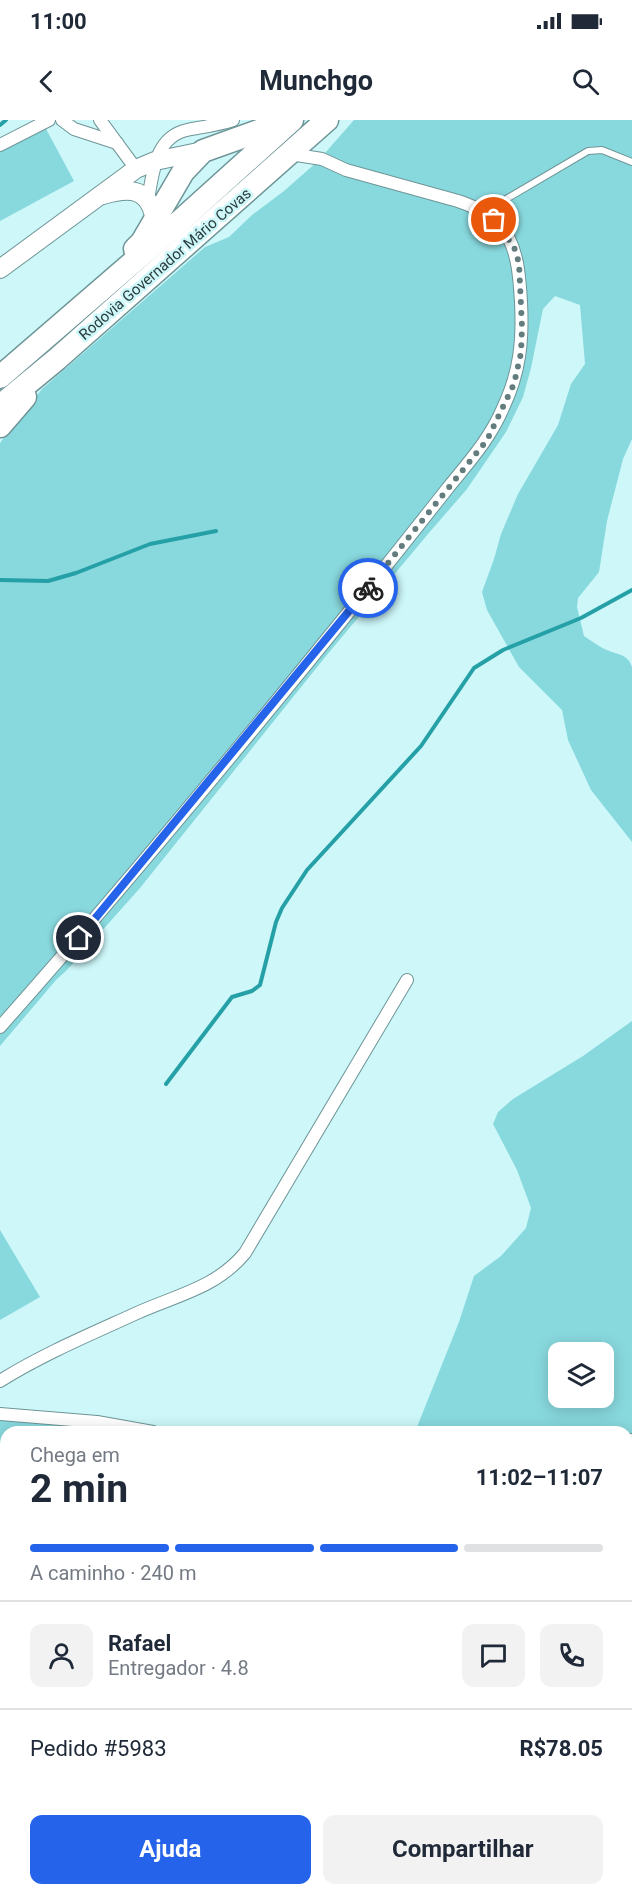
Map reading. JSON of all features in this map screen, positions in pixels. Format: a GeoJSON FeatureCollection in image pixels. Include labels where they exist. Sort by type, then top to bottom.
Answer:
{"type":"FeatureCollection","features":[{"type":"Feature","properties":{"kind":"highway"},"geometry":{"type":"LineString","coordinates":[[88,300],[142,242],[152,210],[203,151],[254,133],[281,120]]}},
{"type":"Feature","properties":{"kind":"highway","name":"Rodovia Governador Mário Covas"},"geometry":{"type":"LineString","coordinates":[[0,377],[168,232],[281,120]]}},
{"type":"Feature","properties":{"kind":"highway","name":"Rodovia Governador Mário Covas"},"geometry":{"type":"LineString","coordinates":[[0,406],[57,359],[320,127]]}},
{"type":"Feature","properties":{"kind":"highway"},"geometry":{"type":"LineString","coordinates":[[0,426],[57,359]]}},
{"type":"Feature","properties":{"kind":"street"},"geometry":{"type":"LineString","coordinates":[[0,145],[49,120]]}},
{"type":"Feature","properties":{"kind":"street"},"geometry":{"type":"LineString","coordinates":[[62,120],[74,129],[117,143]]}},
{"type":"Feature","properties":{"kind":"street"},"geometry":{"type":"LineString","coordinates":[[100,120],[136,169]]}},
{"type":"Feature","properties":{"kind":"street"},"geometry":{"type":"LineString","coordinates":[[152,210],[155,161],[163,145],[171,136],[183,131],[233,120]]}},
{"type":"Feature","properties":{"kind":"street"},"geometry":{"type":"LineString","coordinates":[[320,127],[322,159]]}},
{"type":"Feature","properties":{"kind":"street"},"geometry":{"type":"LineString","coordinates":[[0,269],[136,169],[155,161],[203,151]]}},
{"type":"Feature","properties":{"kind":"street"},"geometry":{"type":"LineString","coordinates":[[0,1027],[79,938],[336,628],[487,440],[514,384],[521,353],[519,263],[514,247],[503,229],[484,212],[458,201],[346,170],[322,159],[290,154]]}},
{"type":"Feature","properties":{"kind":"street"},"geometry":{"type":"LineString","coordinates":[[99,197],[120,190],[132,190],[140,193],[152,210]]}},
{"type":"Feature","properties":{"kind":"street"},"geometry":{"type":"LineString","coordinates":[[0,1381],[37,1360],[139,1312],[205,1285],[234,1266],[245,1253],[407,980]]}},
{"type":"Feature","properties":{"kind":"street"},"geometry":{"type":"LineString","coordinates":[[0,1414],[119,1426]]}},
{"type":"Feature","properties":{"kind":"lane"},"geometry":{"type":"LineString","coordinates":[[484,212],[588,152],[602,150],[632,162]]}},
{"type":"Feature","properties":{"kind":"shaded area"},"geometry":{"type":"Polygon","coordinates":[[[354,120],[632,120],[632,439],[623,459],[607,521],[599,572],[578,598],[577,607],[584,636],[604,649],[625,657],[632,667],[632,842],[591,790],[568,740],[562,710],[519,667],[487,610],[482,592],[501,534],[518,494],[558,425],[571,384],[585,364],[580,305],[555,296],[543,309],[523,397],[506,432],[467,489],[326,656],[140,888],[56,980],[0,1046],[0,443],[42,389],[205,247],[229,237],[252,215],[284,191],[318,161],[354,120]]]}},
{"type":"Feature","properties":{"kind":"shaded area"},"geometry":{"type":"Polygon","coordinates":[[[45,127],[74,181],[0,221],[0,151],[45,127]]]}},
{"type":"Feature","properties":{"kind":"shaded area"},"geometry":{"type":"Polygon","coordinates":[[[632,1021],[632,1426],[417,1426],[459,1322],[474,1276],[501,1256],[526,1228],[531,1208],[517,1170],[493,1124],[498,1112],[513,1099],[583,1056],[632,1021]]]}},
{"type":"Feature","properties":{"kind":"shaded area"},"geometry":{"type":"Polygon","coordinates":[[[0,1230],[40,1297],[0,1320],[0,1230]]]}},
{"type":"Feature","properties":{"kind":"shaded area"},"geometry":{"type":"Polygon","coordinates":[[[0,1411],[103,1426],[0,1426],[0,1411]]]}},
{"type":"Feature","properties":{"kind":"waterway"},"geometry":{"type":"LineString","coordinates":[[0,125],[6,120]]}},
{"type":"Feature","properties":{"kind":"waterway"},"geometry":{"type":"LineString","coordinates":[[0,580],[48,581],[76,573],[150,544],[216,531]]}},
{"type":"Feature","properties":{"kind":"waterway"},"geometry":{"type":"LineString","coordinates":[[166,1084],[232,997],[252,991],[260,985],[276,922],[282,908],[307,870],[421,746],[474,668],[503,650],[581,618],[632,590]]}},
{"type":"Feature","properties":{"kind":"way so far"},"geometry":{"type":"LineString","coordinates":[[368,588],[487,440],[514,384],[521,353],[519,263],[514,247],[503,229],[494,220]]}},
{"type":"Feature","properties":{"kind":"route"},"geometry":{"type":"LineString","coordinates":[[79,938],[368,588]]}}]}
